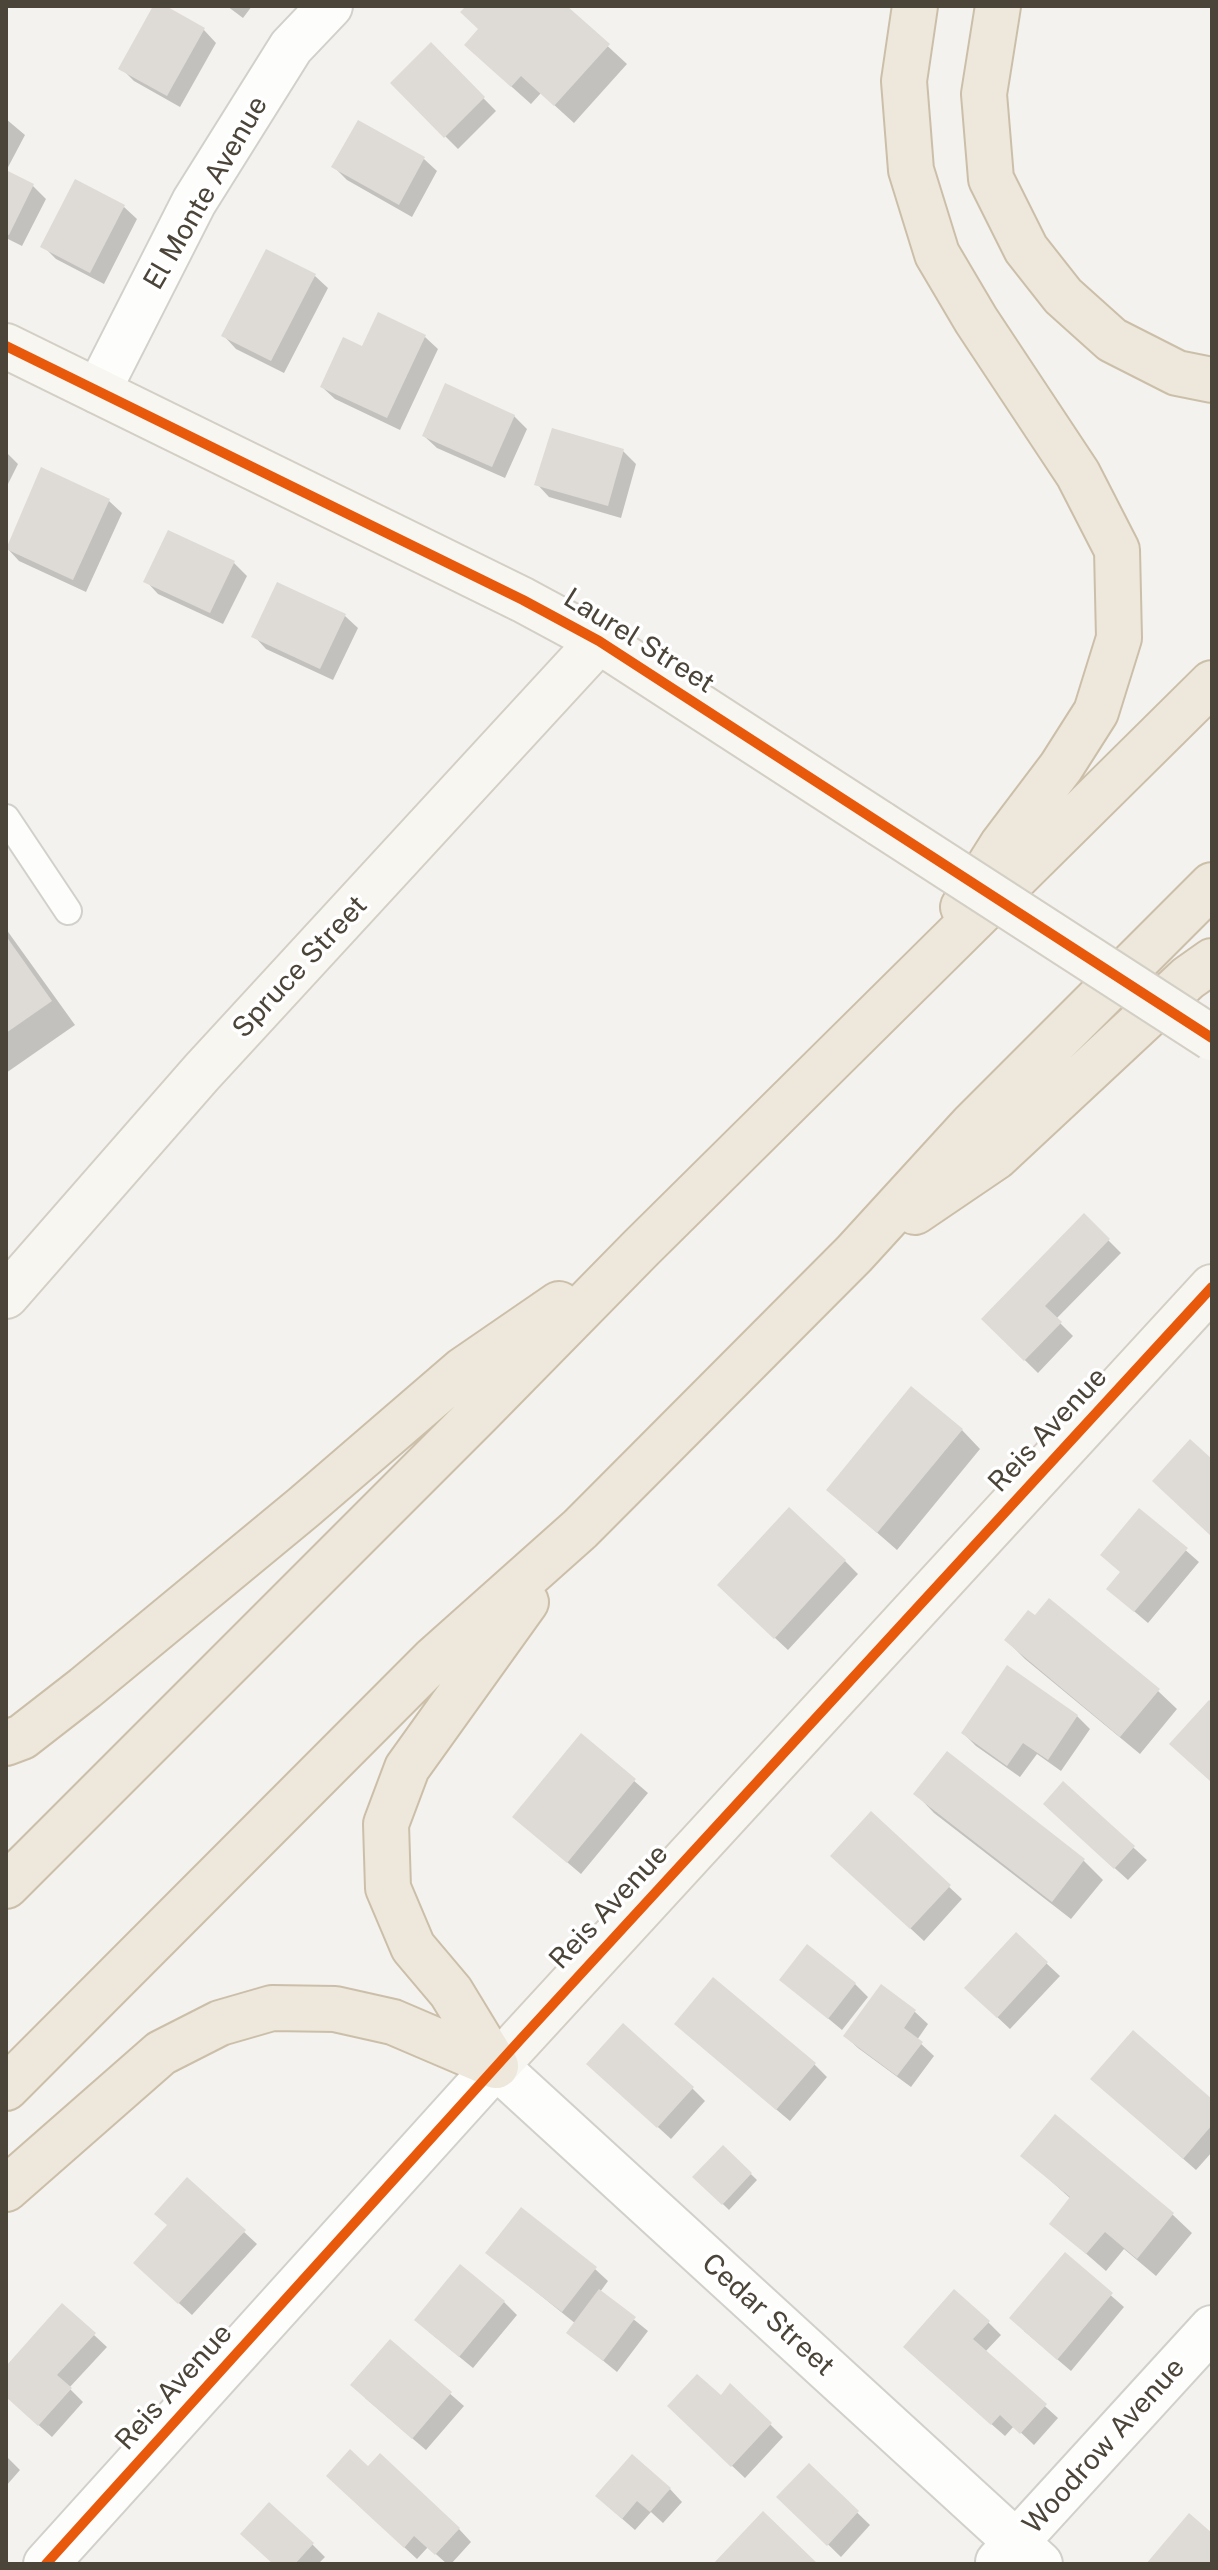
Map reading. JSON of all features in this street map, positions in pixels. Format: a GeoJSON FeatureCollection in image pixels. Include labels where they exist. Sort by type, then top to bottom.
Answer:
{"type":"FeatureCollection","features":[{"type":"Feature","properties":{"kind":"highway"},"geometry":{"type":"LineString","coordinates":[[915,6],[904,81],[911,170],[937,254],[976,320],[1078,474],[1117,550],[1119,638],[1096,712],[1061,767],[1002,845],[922,972]]}},
{"type":"Feature","properties":{"kind":"highway"},"geometry":{"type":"LineString","coordinates":[[998,6],[984,94],[991,179],[1026,249],[1063,296],[1112,340],[1177,373],[1212,380]]}},
{"type":"Feature","properties":{"kind":"highway"},"geometry":{"type":"LineString","coordinates":[[6,1886],[641,1248],[1212,683]]}},
{"type":"Feature","properties":{"kind":"highway"},"geometry":{"type":"LineString","coordinates":[[6,2088],[433,1660],[580,1529],[854,1254],[972,1125],[1212,885]]}},
{"type":"Feature","properties":{"kind":"highway"},"geometry":{"type":"LineString","coordinates":[[854,1254],[996,1157],[1188,978],[1212,961]]}},
{"type":"Feature","properties":{"kind":"highway"},"geometry":{"type":"LineString","coordinates":[[6,1743],[22,1737],[85,1688],[304,1507],[463,1370],[641,1248]]}},
{"type":"Feature","properties":{"kind":"highway"},"geometry":{"type":"LineString","coordinates":[[496,2066],[451,1992],[413,1947],[388,1888],[386,1824],[407,1768],[580,1529]]}},
{"type":"Feature","properties":{"kind":"highway"},"geometry":{"type":"LineString","coordinates":[[6,2189],[161,2053],[220,2023],[272,2008],[335,2009],[393,2022],[496,2066]]}},
{"type":"Feature","properties":{"kind":"street","name":"El Monte Avenue"},"geometry":{"type":"LineString","coordinates":[[98,391],[194,202],[291,47],[330,6]]}},
{"type":"Feature","properties":{"kind":"street","name":"Laurel Street"},"geometry":{"type":"LineString","coordinates":[[6,346],[523,600],[599,641],[1212,1038]]}},
{"type":"Feature","properties":{"kind":"street","name":"Spruce Street"},"geometry":{"type":"LineString","coordinates":[[6,1296],[202,1072],[599,641]]}},
{"type":"Feature","properties":{"kind":"street","name":"Reis Avenue"},"geometry":{"type":"LineString","coordinates":[[46,2564],[496,2066],[1212,1287]]}},
{"type":"Feature","properties":{"kind":"street","name":"Cedar Street"},"geometry":{"type":"LineString","coordinates":[[496,2066],[1017,2557]]}},
{"type":"Feature","properties":{"kind":"street","name":"Woodrow Avenue"},"geometry":{"type":"LineString","coordinates":[[1017,2557],[1212,2328]]}},
{"type":"Feature","properties":{"kind":"lane"},"geometry":{"type":"LineString","coordinates":[[6,818],[68,911]]}},
{"type":"Feature","properties":{"kind":"building"},"geometry":{"type":"Polygon","coordinates":[[[153,6],[166,6],[205,28],[167,96],[118,69],[153,6]]]}},
{"type":"Feature","properties":{"kind":"building"},"geometry":{"type":"Polygon","coordinates":[[[466,6],[567,6],[610,44],[554,106],[521,76],[511,87],[464,45],[478,29],[460,12],[466,6]]]}},
{"type":"Feature","properties":{"kind":"building"},"geometry":{"type":"Polygon","coordinates":[[[431,42],[485,97],[444,138],[390,83],[431,42]]]}},
{"type":"Feature","properties":{"kind":"building"},"geometry":{"type":"Polygon","coordinates":[[[358,120],[425,157],[399,205],[331,167],[358,120]]]}},
{"type":"Feature","properties":{"kind":"building"},"geometry":{"type":"Polygon","coordinates":[[[6,170],[34,184],[9,235],[6,234],[6,170]]]}},
{"type":"Feature","properties":{"kind":"building"},"geometry":{"type":"Polygon","coordinates":[[[75,179],[125,205],[90,273],[40,247],[75,179]]]}},
{"type":"Feature","properties":{"kind":"building"},"geometry":{"type":"Polygon","coordinates":[[[266,249],[316,274],[271,361],[221,336],[266,249]]]}},
{"type":"Feature","properties":{"kind":"building"},"geometry":{"type":"Polygon","coordinates":[[[378,312],[426,335],[387,418],[320,387],[343,337],[362,346],[378,312]]]}},
{"type":"Feature","properties":{"kind":"building"},"geometry":{"type":"Polygon","coordinates":[[[445,383],[515,415],[492,467],[422,436],[445,383]]]}},
{"type":"Feature","properties":{"kind":"building"},"geometry":{"type":"Polygon","coordinates":[[[552,428],[624,449],[608,506],[534,485],[552,428]]]}},
{"type":"Feature","properties":{"kind":"building"},"geometry":{"type":"Polygon","coordinates":[[[41,467],[110,499],[73,580],[6,549],[41,467]]]}},
{"type":"Feature","properties":{"kind":"building"},"geometry":{"type":"Polygon","coordinates":[[[168,530],[235,561],[210,613],[143,582],[168,530]]]}},
{"type":"Feature","properties":{"kind":"building"},"geometry":{"type":"Polygon","coordinates":[[[277,582],[346,614],[320,669],[251,637],[277,582]]]}},
{"type":"Feature","properties":{"kind":"building"},"geometry":{"type":"Polygon","coordinates":[[[6,936],[52,1001],[6,1033],[6,936]]]}},
{"type":"Feature","properties":{"kind":"building"},"geometry":{"type":"Polygon","coordinates":[[[1084,1213],[1110,1239],[1045,1306],[1062,1322],[1024,1361],[981,1319],[1084,1213]]]}},
{"type":"Feature","properties":{"kind":"building"},"geometry":{"type":"Polygon","coordinates":[[[911,1386],[963,1429],[877,1533],[826,1490],[911,1386]]]}},
{"type":"Feature","properties":{"kind":"building"},"geometry":{"type":"Polygon","coordinates":[[[1190,1439],[1212,1459],[1212,1537],[1152,1481],[1190,1439]]]}},
{"type":"Feature","properties":{"kind":"building"},"geometry":{"type":"Polygon","coordinates":[[[789,1507],[846,1560],[774,1639],[717,1585],[789,1507]]]}},
{"type":"Feature","properties":{"kind":"building"},"geometry":{"type":"Polygon","coordinates":[[[1139,1508],[1188,1548],[1134,1612],[1106,1589],[1120,1572],[1100,1555],[1139,1508]]]}},
{"type":"Feature","properties":{"kind":"building"},"geometry":{"type":"Polygon","coordinates":[[[1049,1598],[1160,1689],[1120,1737],[1004,1640],[1028,1610],[1035,1615],[1049,1598]]]}},
{"type":"Feature","properties":{"kind":"building"},"geometry":{"type":"Polygon","coordinates":[[[1007,1665],[1078,1715],[1048,1760],[1023,1743],[1007,1766],[961,1733],[1007,1665]]]}},
{"type":"Feature","properties":{"kind":"building"},"geometry":{"type":"Polygon","coordinates":[[[1209,1700],[1212,1702],[1210,1781],[1169,1744],[1209,1700]]]}},
{"type":"Feature","properties":{"kind":"building"},"geometry":{"type":"Polygon","coordinates":[[[581,1733],[636,1779],[567,1863],[512,1817],[581,1733]]]}},
{"type":"Feature","properties":{"kind":"building"},"geometry":{"type":"Polygon","coordinates":[[[947,1751],[1085,1859],[1052,1902],[913,1794],[947,1751]]]}},
{"type":"Feature","properties":{"kind":"building"},"geometry":{"type":"Polygon","coordinates":[[[1063,1781],[1135,1846],[1114,1869],[1043,1804],[1063,1781]]]}},
{"type":"Feature","properties":{"kind":"building"},"geometry":{"type":"Polygon","coordinates":[[[871,1811],[951,1885],[910,1929],[830,1856],[871,1811]]]}},
{"type":"Feature","properties":{"kind":"building"},"geometry":{"type":"Polygon","coordinates":[[[1016,1932],[1048,1962],[997,2018],[964,1988],[1016,1932]]]}},
{"type":"Feature","properties":{"kind":"building"},"geometry":{"type":"Polygon","coordinates":[[[807,1944],[856,1983],[828,2019],[779,1980],[807,1944]]]}},
{"type":"Feature","properties":{"kind":"building"},"geometry":{"type":"Polygon","coordinates":[[[713,1977],[816,2063],[776,2110],[674,2024],[713,1977]]]}},
{"type":"Feature","properties":{"kind":"building"},"geometry":{"type":"Polygon","coordinates":[[[881,1984],[916,2010],[904,2028],[923,2042],[897,2076],[843,2036],[881,1984]]]}},
{"type":"Feature","properties":{"kind":"building"},"geometry":{"type":"Polygon","coordinates":[[[623,2023],[694,2087],[657,2128],[586,2064],[623,2023]]]}},
{"type":"Feature","properties":{"kind":"building"},"geometry":{"type":"Polygon","coordinates":[[[1133,2030],[1212,2099],[1212,2125],[1183,2159],[1090,2079],[1133,2030]]]}},
{"type":"Feature","properties":{"kind":"building"},"geometry":{"type":"Polygon","coordinates":[[[1055,2114],[1174,2213],[1137,2259],[1105,2232],[1086,2254],[1049,2224],[1070,2197],[1020,2156],[1055,2114]]]}},
{"type":"Feature","properties":{"kind":"building"},"geometry":{"type":"Polygon","coordinates":[[[723,2145],[752,2173],[722,2205],[692,2177],[723,2145]]]}},
{"type":"Feature","properties":{"kind":"building"},"geometry":{"type":"Polygon","coordinates":[[[187,2177],[246,2230],[178,2304],[133,2263],[167,2225],[154,2214],[187,2177]]]}},
{"type":"Feature","properties":{"kind":"building"},"geometry":{"type":"Polygon","coordinates":[[[521,2207],[597,2267],[562,2312],[485,2253],[521,2207]]]}},
{"type":"Feature","properties":{"kind":"building"},"geometry":{"type":"Polygon","coordinates":[[[1065,2252],[1113,2293],[1057,2360],[1009,2318],[1065,2252]]]}},
{"type":"Feature","properties":{"kind":"building"},"geometry":{"type":"Polygon","coordinates":[[[460,2264],[505,2301],[459,2357],[414,2320],[460,2264]]]}},
{"type":"Feature","properties":{"kind":"building"},"geometry":{"type":"Polygon","coordinates":[[[599,2289],[636,2317],[603,2361],[566,2333],[599,2289]]]}},
{"type":"Feature","properties":{"kind":"building"},"geometry":{"type":"Polygon","coordinates":[[[954,2289],[990,2321],[973,2339],[1047,2404],[1020,2434],[1000,2415],[991,2425],[903,2347],[954,2289]]]}},
{"type":"Feature","properties":{"kind":"building"},"geometry":{"type":"Polygon","coordinates":[[[62,2303],[96,2333],[57,2375],[72,2388],[38,2426],[6,2397],[6,2366],[62,2303]]]}},
{"type":"Feature","properties":{"kind":"building"},"geometry":{"type":"Polygon","coordinates":[[[390,2339],[452,2392],[412,2439],[350,2385],[390,2339]]]}},
{"type":"Feature","properties":{"kind":"building"},"geometry":{"type":"Polygon","coordinates":[[[697,2374],[721,2395],[730,2383],[772,2423],[731,2467],[667,2406],[697,2374]]]}},
{"type":"Feature","properties":{"kind":"building"},"geometry":{"type":"Polygon","coordinates":[[[350,2449],[368,2466],[380,2453],[460,2528],[435,2555],[414,2536],[404,2548],[326,2476],[350,2449]]]}},
{"type":"Feature","properties":{"kind":"building"},"geometry":{"type":"Polygon","coordinates":[[[632,2454],[671,2488],[650,2512],[637,2501],[622,2519],[595,2496],[632,2454]]]}},
{"type":"Feature","properties":{"kind":"building"},"geometry":{"type":"Polygon","coordinates":[[[809,2463],[859,2511],[827,2546],[776,2497],[809,2463]]]}},
{"type":"Feature","properties":{"kind":"building"},"geometry":{"type":"Polygon","coordinates":[[[269,2502],[314,2543],[295,2564],[273,2564],[240,2534],[269,2502]]]}},
{"type":"Feature","properties":{"kind":"building"},"geometry":{"type":"Polygon","coordinates":[[[763,2511],[818,2564],[713,2564],[763,2511]]]}},
{"type":"Feature","properties":{"kind":"building"},"geometry":{"type":"Polygon","coordinates":[[[1189,2513],[1212,2533],[1212,2564],[1146,2564],[1189,2513]]]}},
{"type":"Feature","properties":{"kind":"cycle path"},"geometry":{"type":"LineString","coordinates":[[6,346],[523,600],[599,641],[1212,1038]]}},
{"type":"Feature","properties":{"kind":"cycle path"},"geometry":{"type":"LineString","coordinates":[[46,2564],[520,2040],[1212,1287]]}}]}
